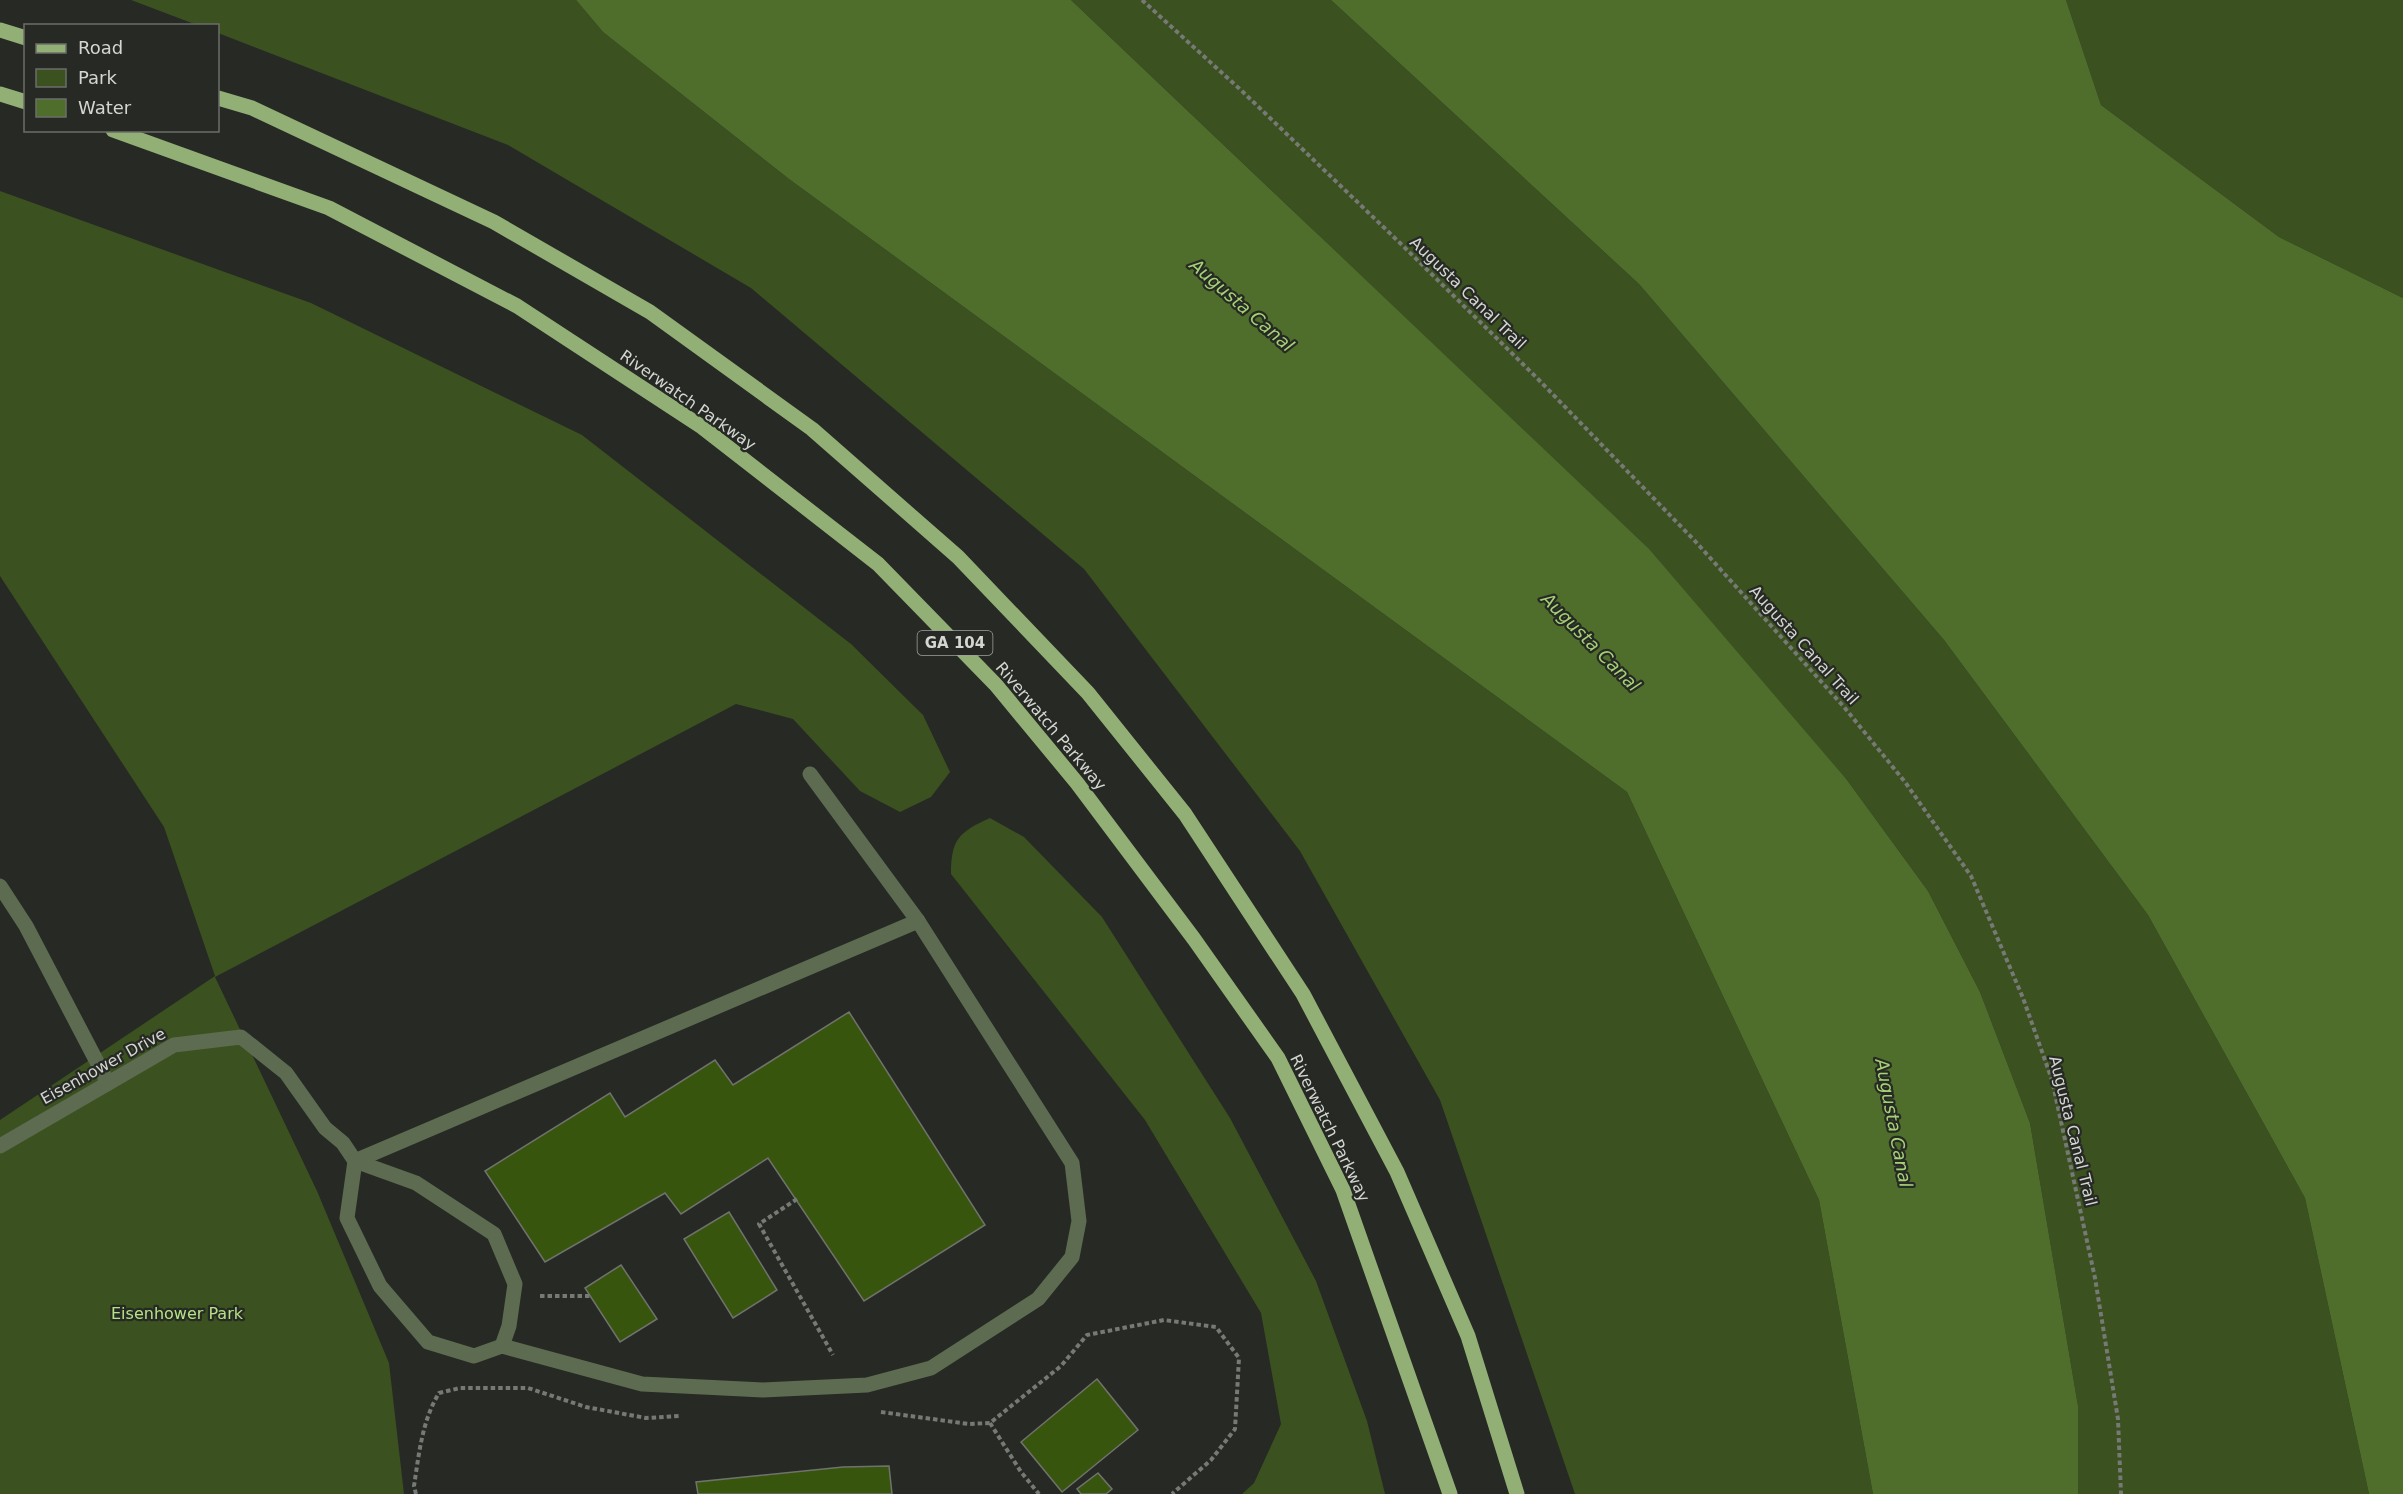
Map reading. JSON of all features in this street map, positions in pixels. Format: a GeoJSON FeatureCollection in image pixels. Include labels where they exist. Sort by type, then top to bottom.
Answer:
{"type":"FeatureCollection","features":[{"type":"Feature","properties":{"kind":"main road"},"geometry":{"type":"LineString","coordinates":[[0,30],[24,37]]}},
{"type":"Feature","properties":{"kind":"main road"},"geometry":{"type":"LineString","coordinates":[[0,94],[24,101]]}},
{"type":"Feature","properties":{"kind":"main road"},"geometry":{"type":"LineString","coordinates":[[219,98],[252,108],[494,222],[650,312],[812,429],[958,557],[1088,693],[1185,814],[1302,994],[1397,1172],[1468,1336],[1517,1494]]}},
{"type":"Feature","properties":{"kind":"main road","name":"Riverwatch Parkway"},"geometry":{"type":"LineString","coordinates":[[119,132],[330,208],[517,306],[702,427],[878,564],[996,686],[1077,783],[1194,939],[1278,1058],[1343,1190],[1450,1494]]}},
{"type":"Feature","properties":{"kind":"street"},"geometry":{"type":"LineString","coordinates":[[355,1161],[347,1218],[380,1286],[428,1342],[474,1356],[501,1346],[642,1384],[764,1390],[867,1385],[931,1368],[1038,1299],[1072,1257],[1079,1221],[1072,1163],[918,921],[810,774]]}},
{"type":"Feature","properties":{"kind":"street"},"geometry":{"type":"LineString","coordinates":[[0,886],[26,926],[108,1083]]}},
{"type":"Feature","properties":{"kind":"street"},"geometry":{"type":"LineString","coordinates":[[355,1161],[918,921]]}},
{"type":"Feature","properties":{"kind":"street","name":"Eisenhower Drive"},"geometry":{"type":"LineString","coordinates":[[0,1146],[174,1045],[241,1037],[286,1073],[325,1128],[343,1143],[355,1161]]}},
{"type":"Feature","properties":{"kind":"street"},"geometry":{"type":"LineString","coordinates":[[355,1161],[416,1184],[494,1234],[514,1284],[509,1326],[501,1346]]}},
{"type":"Feature","properties":{"kind":"path","name":"Augusta Canal Trail"},"geometry":{"type":"LineString","coordinates":[[1142,0],[1243,92],[1400,243],[1537,378],[1695,541],[1844,707],[1905,782],[1971,876],[2023,998],[2052,1080],[2095,1278],[2118,1419],[2121,1494]]}},
{"type":"Feature","properties":{"kind":"path"},"geometry":{"type":"LineString","coordinates":[[797,1199],[759,1224],[833,1355]]}},
{"type":"Feature","properties":{"kind":"path"},"geometry":{"type":"LineString","coordinates":[[539,1296],[590,1296]]}},
{"type":"Feature","properties":{"kind":"path"},"geometry":{"type":"LineString","coordinates":[[872,1411],[969,1424],[990,1423],[1061,1366],[1087,1335],[1164,1320],[1216,1328],[1239,1358],[1235,1429],[1211,1460],[1172,1494]]}},
{"type":"Feature","properties":{"kind":"path"},"geometry":{"type":"LineString","coordinates":[[416,1494],[414,1486],[422,1432],[431,1406],[439,1393],[460,1388],[528,1388],[586,1407],[646,1418],[680,1416]]}},
{"type":"Feature","properties":{"kind":"path"},"geometry":{"type":"LineString","coordinates":[[990,1423],[1021,1472],[1039,1494]]}},
{"type":"Feature","properties":{"kind":"green space"},"geometry":{"type":"Polygon","coordinates":[[[131,0],[576,0],[603,32],[789,179],[1627,792],[1819,1200],[1873,1494],[1575,1494],[1440,1100],[1300,851],[1084,569],[751,288],[508,145],[219,33],[219,24],[194,24],[131,0]]]}},
{"type":"Feature","properties":{"kind":"green space"},"geometry":{"type":"Polygon","coordinates":[[[1071,0],[1331,0],[1639,284],[1944,640],[2148,915],[2305,1198],[2369,1494],[2078,1494],[2078,1406],[2030,1123],[1980,992],[1928,891],[1847,780],[1311,228],[1071,0]]]}},
{"type":"Feature","properties":{"kind":"green space"},"geometry":{"type":"Polygon","coordinates":[[[2066,0],[2403,0],[2403,298],[2279,237],[2101,105],[2066,0]]]}},
{"type":"Feature","properties":{"kind":"green space","name":"Eisenhower Park"},"geometry":{"type":"Polygon","coordinates":[[[0,191],[311,303],[582,435],[851,644],[923,715],[950,772],[931,797],[900,812],[860,791],[793,719],[736,704],[215,977],[317,1191],[389,1363],[404,1494],[0,1494],[0,1120],[215,976],[164,827],[0,576],[0,191]]]}},
{"type":"Feature","properties":{"kind":"green space"},"geometry":{"type":"Polygon","coordinates":[[[990,818],[1024,837],[1102,917],[1230,1118],[1316,1281],[1367,1421],[1385,1494],[1242,1494],[1254,1483],[1281,1424],[1261,1313],[1145,1120],[951,874],[953,852],[959,838],[971,828],[990,818]]]}},
{"type":"Feature","properties":{"kind":"water","name":"Augusta Canal"},"geometry":{"type":"Polygon","coordinates":[[[576,0],[1071,0],[1649,549],[1847,780],[1928,891],[1980,992],[2030,1123],[2078,1406],[2078,1494],[1873,1494],[1819,1200],[1627,792],[789,179],[603,32],[576,0]]]}},
{"type":"Feature","properties":{"kind":"water"},"geometry":{"type":"Polygon","coordinates":[[[1331,0],[2066,0],[2101,105],[2279,237],[2403,298],[2403,1494],[2369,1494],[2305,1198],[2148,915],[1944,640],[1639,284],[1331,0]]]}},
{"type":"Feature","properties":{"kind":"building"},"geometry":{"type":"Polygon","coordinates":[[[849,1012],[985,1225],[864,1301],[768,1158],[681,1214],[665,1193],[545,1262],[485,1171],[610,1093],[625,1117],[715,1060],[733,1085],[849,1012]]]}},
{"type":"Feature","properties":{"kind":"building"},"geometry":{"type":"Polygon","coordinates":[[[729,1212],[777,1290],[733,1318],[684,1239],[729,1212]]]}},
{"type":"Feature","properties":{"kind":"building"},"geometry":{"type":"Polygon","coordinates":[[[621,1265],[657,1319],[620,1342],[585,1288],[621,1265]]]}},
{"type":"Feature","properties":{"kind":"building"},"geometry":{"type":"Polygon","coordinates":[[[1097,1379],[1138,1430],[1062,1492],[1021,1442],[1097,1379]]]}},
{"type":"Feature","properties":{"kind":"building"},"geometry":{"type":"Polygon","coordinates":[[[889,1466],[892,1494],[698,1494],[696,1482],[843,1467],[889,1466]]]}},
{"type":"Feature","properties":{"kind":"building"},"geometry":{"type":"Polygon","coordinates":[[[1098,1473],[1112,1489],[1106,1494],[1081,1494],[1077,1489],[1098,1473]]]}}]}
